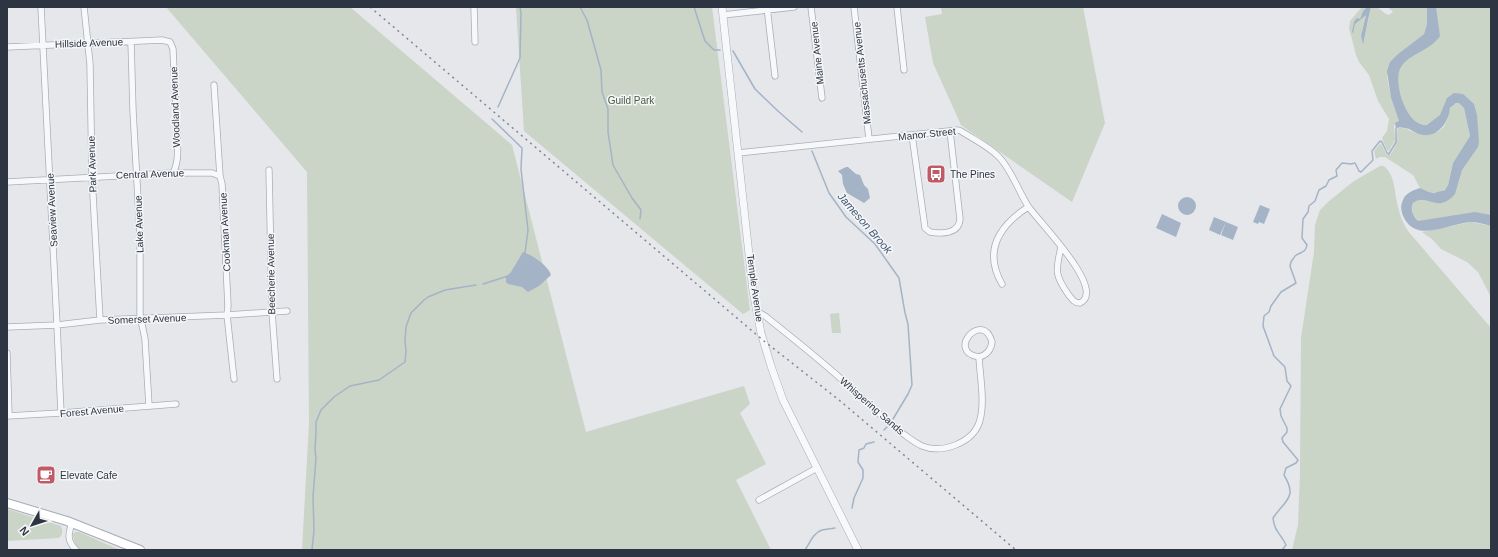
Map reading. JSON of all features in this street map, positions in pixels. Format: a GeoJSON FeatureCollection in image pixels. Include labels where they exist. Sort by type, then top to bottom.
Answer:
{"type":"FeatureCollection","features":[{"type":"Feature","properties":{"kind":"main road"},"geometry":{"type":"LineString","coordinates":[[7,503],[72,523],[140,550]]}},
{"type":"Feature","properties":{"kind":"street","name":"Seaview Avenue"},"geometry":{"type":"LineString","coordinates":[[41,7],[60,413]]}},
{"type":"Feature","properties":{"kind":"street","name":"Park Avenue"},"geometry":{"type":"LineString","coordinates":[[84,7],[90,64],[92,177],[100,320]]}},
{"type":"Feature","properties":{"kind":"street"},"geometry":{"type":"LineString","coordinates":[[474,7],[476,42]]}},
{"type":"Feature","properties":{"kind":"street","name":"Temple Avenue"},"geometry":{"type":"LineString","coordinates":[[722,7],[753,291],[761,333],[778,387],[789,412],[858,550]]}},
{"type":"Feature","properties":{"kind":"street"},"geometry":{"type":"LineString","coordinates":[[723,15],[767,8],[794,7]]}},
{"type":"Feature","properties":{"kind":"street","name":"Maine Avenue"},"geometry":{"type":"LineString","coordinates":[[812,7],[822,98]]}},
{"type":"Feature","properties":{"kind":"street","name":"Massachusetts Avenue"},"geometry":{"type":"LineString","coordinates":[[854,7],[869,139]]}},
{"type":"Feature","properties":{"kind":"street"},"geometry":{"type":"LineString","coordinates":[[897,7],[904,70]]}},
{"type":"Feature","properties":{"kind":"street"},"geometry":{"type":"LineString","coordinates":[[767,8],[775,76]]}},
{"type":"Feature","properties":{"kind":"street","name":"Hillside Avenue"},"geometry":{"type":"LineString","coordinates":[[7,47],[162,40],[170,42]]}},
{"type":"Feature","properties":{"kind":"street","name":"Lake Avenue"},"geometry":{"type":"LineString","coordinates":[[130,42],[140,235],[141,319],[145,339],[149,406]]}},
{"type":"Feature","properties":{"kind":"street","name":"Woodland Avenue"},"geometry":{"type":"LineString","coordinates":[[170,42],[173,49],[177,156],[176,166],[173,173]]}},
{"type":"Feature","properties":{"kind":"street","name":"Cookman Avenue"},"geometry":{"type":"LineString","coordinates":[[214,85],[220,176],[222,184],[228,306],[227,316],[234,379]]}},
{"type":"Feature","properties":{"kind":"street","name":"Manor Street"},"geometry":{"type":"LineString","coordinates":[[738,153],[961,130],[998,156],[1005,165],[1028,207],[1061,247],[1076,266],[1084,283],[1086,295],[1085,301],[1080,304],[1072,300],[1058,279],[1057,267],[1061,247]]}},
{"type":"Feature","properties":{"kind":"street"},"geometry":{"type":"LineString","coordinates":[[912,136],[925,228],[930,232],[948,232],[958,228],[960,219],[950,131]]}},
{"type":"Feature","properties":{"kind":"street","name":"Beecherie Avenue"},"geometry":{"type":"LineString","coordinates":[[269,170],[272,312],[276,379]]}},
{"type":"Feature","properties":{"kind":"street","name":"Central Avenue"},"geometry":{"type":"LineString","coordinates":[[7,182],[50,181],[136,174],[212,173],[220,176]]}},
{"type":"Feature","properties":{"kind":"street"},"geometry":{"type":"LineString","coordinates":[[1002,284],[996,274],[993,260],[998,238],[1008,222],[1028,207]]}},
{"type":"Feature","properties":{"kind":"street","name":"Somerset Avenue"},"geometry":{"type":"LineString","coordinates":[[7,327],[57,325],[100,320],[227,316],[286,311]]}},
{"type":"Feature","properties":{"kind":"street","name":"Whispering Sands"},"geometry":{"type":"LineString","coordinates":[[757,311],[814,356],[849,386],[880,416],[914,442],[928,448],[939,449],[952,446],[968,437],[977,426],[981,412],[979,357]]}},
{"type":"Feature","properties":{"kind":"street"},"geometry":{"type":"LineString","coordinates":[[977,330],[988,334],[992,342],[989,351],[984,356],[979,357],[968,352],[965,343],[970,333],[977,330]]}},
{"type":"Feature","properties":{"kind":"street"},"geometry":{"type":"LineString","coordinates":[[7,353],[8,416]]}},
{"type":"Feature","properties":{"kind":"street","name":"Forest Avenue"},"geometry":{"type":"LineString","coordinates":[[8,416],[176,404]]}},
{"type":"Feature","properties":{"kind":"street"},"geometry":{"type":"LineString","coordinates":[[759,500],[817,468]]}},
{"type":"Feature","properties":{"kind":"street"},"geometry":{"type":"LineString","coordinates":[[72,523],[69,539],[70,544],[76,550]]}},
{"type":"Feature","properties":{"kind":"green space"},"geometry":{"type":"Polygon","coordinates":[[[166,7],[350,7],[512,145],[586,432],[744,386],[750,404],[740,413],[766,464],[736,480],[771,550],[302,550],[309,423],[307,172],[166,7]]]}},
{"type":"Feature","properties":{"kind":"green space","name":"Guild Park"},"geometry":{"type":"Polygon","coordinates":[[[516,7],[712,7],[750,310],[743,314],[524,131],[516,7]]]}},
{"type":"Feature","properties":{"kind":"green space"},"geometry":{"type":"Polygon","coordinates":[[[941,7],[1083,7],[1105,123],[1072,202],[961,125],[933,63],[925,17],[942,14],[941,7]]]}},
{"type":"Feature","properties":{"kind":"green space"},"geometry":{"type":"Polygon","coordinates":[[[1362,7],[1368,7],[1363,11],[1360,19],[1366,15],[1361,36],[1363,45],[1371,7],[1377,8],[1389,15],[1393,12],[1388,7],[1427,7],[1427,24],[1424,34],[1398,54],[1387,76],[1391,98],[1399,121],[1394,125],[1395,140],[1389,151],[1387,150],[1382,138],[1387,131],[1389,119],[1378,101],[1369,75],[1359,62],[1349,28],[1350,21],[1362,7]]]}},
{"type":"Feature","properties":{"kind":"green space"},"geometry":{"type":"Polygon","coordinates":[[[1433,7],[1491,7],[1491,218],[1427,225],[1413,220],[1412,205],[1420,195],[1449,195],[1476,126],[1459,97],[1443,116],[1422,128],[1405,113],[1395,75],[1402,59],[1424,46],[1433,7]]]}},
{"type":"Feature","properties":{"kind":"green space"},"geometry":{"type":"Polygon","coordinates":[[[1456,103],[1460,103],[1464,108],[1470,136],[1453,163],[1447,188],[1438,193],[1429,192],[1420,188],[1413,175],[1385,157],[1376,159],[1374,151],[1381,143],[1386,154],[1390,155],[1393,151],[1396,144],[1398,127],[1422,135],[1435,133],[1441,130],[1445,125],[1449,111],[1456,103]]]}},
{"type":"Feature","properties":{"kind":"green space"},"geometry":{"type":"Polygon","coordinates":[[[1380,166],[1384,166],[1391,175],[1400,214],[1408,231],[1491,328],[1491,550],[1292,550],[1298,525],[1301,338],[1314,252],[1315,225],[1320,210],[1328,202],[1354,181],[1380,166]]]}},
{"type":"Feature","properties":{"kind":"green space"},"geometry":{"type":"Polygon","coordinates":[[[1471,222],[1491,226],[1491,297],[1478,272],[1467,262],[1441,249],[1433,240],[1422,232],[1471,222]]]}},
{"type":"Feature","properties":{"kind":"green space"},"geometry":{"type":"Polygon","coordinates":[[[839,313],[841,333],[832,333],[830,314],[839,313]]]}},
{"type":"Feature","properties":{"kind":"green space"},"geometry":{"type":"Polygon","coordinates":[[[7,509],[61,526],[62,535],[58,538],[7,541],[7,509]]]}},
{"type":"Feature","properties":{"kind":"green space"},"geometry":{"type":"Polygon","coordinates":[[[75,532],[79,532],[120,550],[80,550],[74,539],[73,534],[75,532]]]}},
{"type":"Feature","properties":{"kind":"water"},"geometry":{"type":"Polygon","coordinates":[[[1367,7],[1371,7],[1363,45],[1361,36],[1366,15],[1355,24],[1353,33],[1352,32],[1354,22],[1357,18],[1360,19],[1363,11],[1367,7]]]}},
{"type":"Feature","properties":{"kind":"water"},"geometry":{"type":"Polygon","coordinates":[[[1427,7],[1436,7],[1440,36],[1431,45],[1409,58],[1401,67],[1398,82],[1403,102],[1413,119],[1419,124],[1427,125],[1440,115],[1447,98],[1454,93],[1463,94],[1474,104],[1477,115],[1479,142],[1478,147],[1462,170],[1455,194],[1443,203],[1418,200],[1413,203],[1412,213],[1418,221],[1475,212],[1491,215],[1491,226],[1470,222],[1425,231],[1410,225],[1402,214],[1402,202],[1406,195],[1410,192],[1420,188],[1434,193],[1445,190],[1448,185],[1453,163],[1470,136],[1464,108],[1459,103],[1456,103],[1450,108],[1448,118],[1445,123],[1438,131],[1434,133],[1422,135],[1407,128],[1399,127],[1396,129],[1395,123],[1399,121],[1391,98],[1387,71],[1390,62],[1398,54],[1424,34],[1427,24],[1427,7]]]}},
{"type":"Feature","properties":{"kind":"water"},"geometry":{"type":"Polygon","coordinates":[[[846,167],[860,175],[864,185],[868,189],[870,198],[864,203],[847,193],[843,184],[842,175],[838,171],[846,167]]]}},
{"type":"Feature","properties":{"kind":"water"},"geometry":{"type":"Polygon","coordinates":[[[1183,197],[1191,197],[1196,202],[1194,213],[1191,215],[1183,215],[1178,210],[1178,202],[1183,197]]]}},
{"type":"Feature","properties":{"kind":"water"},"geometry":{"type":"Polygon","coordinates":[[[1260,205],[1270,209],[1264,224],[1253,222],[1260,205]]]}},
{"type":"Feature","properties":{"kind":"water"},"geometry":{"type":"Polygon","coordinates":[[[1162,214],[1181,223],[1176,237],[1156,228],[1162,214]]]}},
{"type":"Feature","properties":{"kind":"water"},"geometry":{"type":"Polygon","coordinates":[[[1214,217],[1226,222],[1220,235],[1209,230],[1214,217]]]}},
{"type":"Feature","properties":{"kind":"water"},"geometry":{"type":"Polygon","coordinates":[[[1226,222],[1238,227],[1233,240],[1221,235],[1226,222]]]}},
{"type":"Feature","properties":{"kind":"water"},"geometry":{"type":"Polygon","coordinates":[[[523,252],[540,261],[551,275],[539,286],[528,292],[522,287],[508,284],[506,282],[506,277],[511,272],[523,252]]]}},
{"type":"Feature","properties":{"kind":"waterway"},"geometry":{"type":"LineString","coordinates":[[498,107],[520,58],[520,7]]}},
{"type":"Feature","properties":{"kind":"waterway"},"geometry":{"type":"LineString","coordinates":[[580,7],[587,20],[601,70],[602,92],[608,109],[608,132],[613,165],[632,198],[641,210],[640,219]]}},
{"type":"Feature","properties":{"kind":"waterway"},"geometry":{"type":"LineString","coordinates":[[694,7],[705,41],[714,50],[720,50]]}},
{"type":"Feature","properties":{"kind":"waterway"},"geometry":{"type":"LineString","coordinates":[[733,51],[755,89],[802,132]]}},
{"type":"Feature","properties":{"kind":"waterway"},"geometry":{"type":"LineString","coordinates":[[492,119],[522,148],[521,169],[528,230],[525,253]]}},
{"type":"Feature","properties":{"kind":"waterway"},"geometry":{"type":"LineString","coordinates":[[1282,550],[1286,545],[1276,529],[1273,518],[1290,494],[1290,489],[1284,475],[1286,468],[1296,463],[1298,460],[1283,442],[1282,438],[1287,432],[1287,428],[1281,416],[1280,409],[1291,386],[1287,381],[1285,367],[1274,356],[1263,326],[1264,316],[1269,312],[1271,306],[1281,292],[1296,283],[1290,266],[1295,256],[1304,251],[1306,248],[1307,245],[1302,238],[1303,219],[1308,212],[1309,206],[1315,201],[1319,190],[1326,186],[1329,180],[1337,176],[1336,170],[1342,163],[1355,163],[1361,172],[1373,160],[1372,151],[1380,141],[1389,154],[1396,142],[1396,129]]}},
{"type":"Feature","properties":{"kind":"waterway","name":"Jameson Brook"},"geometry":{"type":"LineString","coordinates":[[812,151],[829,193],[846,217],[875,244],[899,278],[908,324],[912,385],[893,419]]}},
{"type":"Feature","properties":{"kind":"waterway"},"geometry":{"type":"LineString","coordinates":[[483,284],[508,276]]}},
{"type":"Feature","properties":{"kind":"waterway"},"geometry":{"type":"LineString","coordinates":[[312,550],[314,530],[313,497],[316,458],[316,422],[321,410],[334,397],[350,386],[379,380],[405,362],[406,327],[411,313],[424,300],[445,290],[476,285]]}},
{"type":"Feature","properties":{"kind":"waterway","name":"Jameson Brook"},"geometry":{"type":"LineString","coordinates":[[884,430],[887,427]]}},
{"type":"Feature","properties":{"kind":"waterway","name":"Jameson Brook"},"geometry":{"type":"LineString","coordinates":[[852,508],[854,498],[863,478],[863,470],[858,462],[859,450],[864,448],[866,444],[874,442]]}},
{"type":"Feature","properties":{"kind":"waterway","name":"Jameson Brook"},"geometry":{"type":"LineString","coordinates":[[805,550],[819,531],[835,528]]}},
{"type":"Feature","properties":{"kind":"railway"},"geometry":{"type":"LineString","coordinates":[[370,7],[764,341],[839,400],[1016,550]]}},
{"type":"Feature","properties":{"kind":"place","name":"The Pines"},"geometry":{"type":"Point","coordinates":[936,174]}},
{"type":"Feature","properties":{"kind":"place","name":"Elevate Cafe"},"geometry":{"type":"Point","coordinates":[46,475]}}]}
